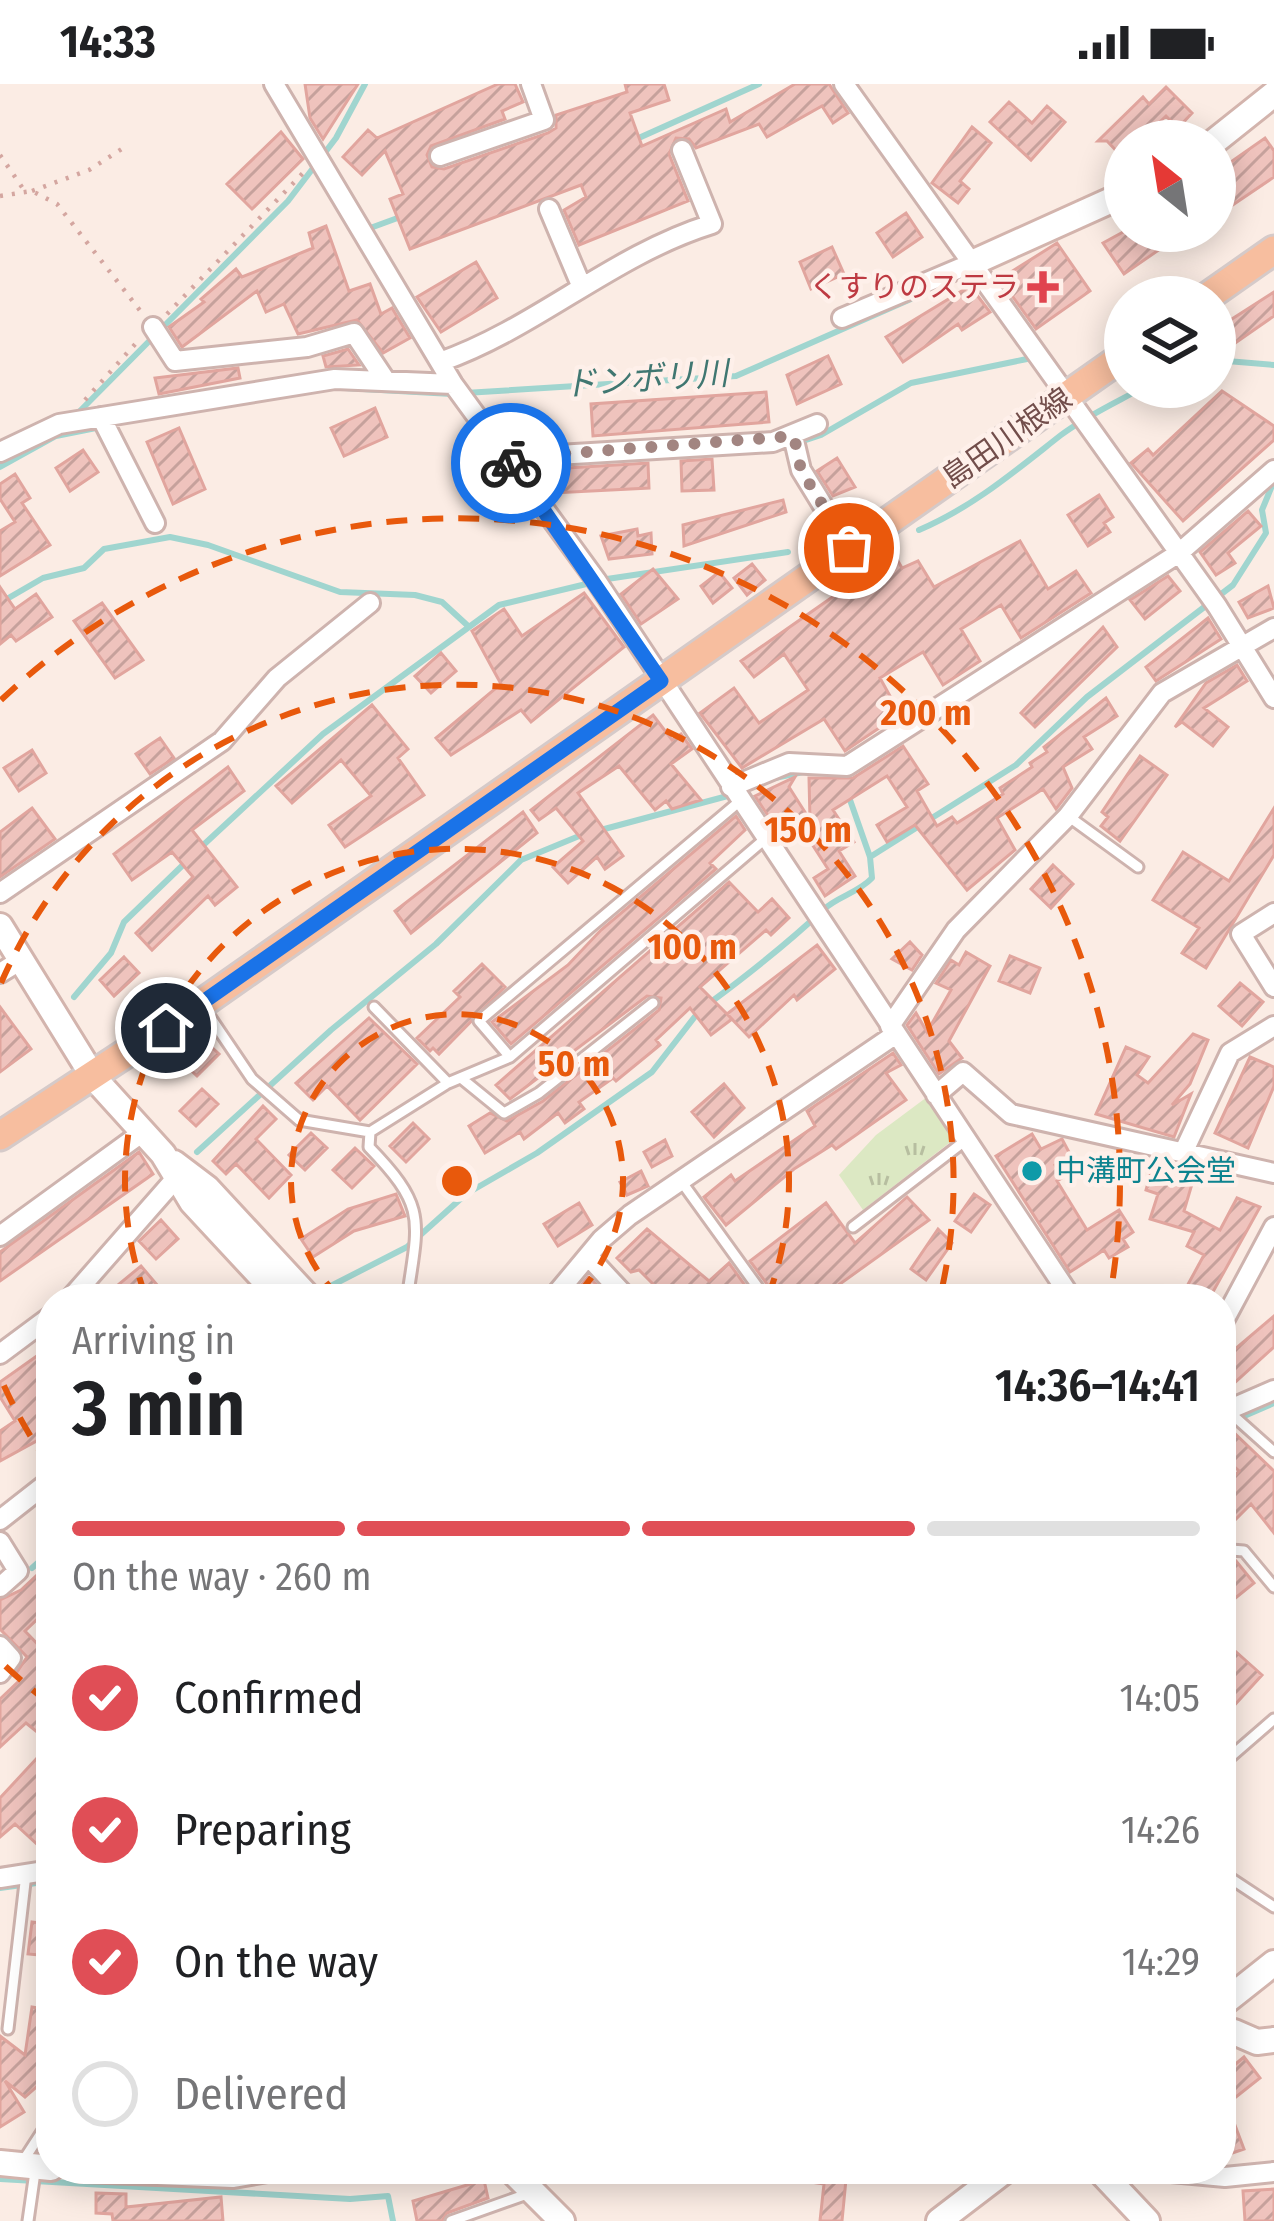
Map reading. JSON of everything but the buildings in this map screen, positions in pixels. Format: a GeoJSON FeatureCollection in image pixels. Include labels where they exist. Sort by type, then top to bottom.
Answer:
{"type":"FeatureCollection","features":[{"type":"Feature","properties":{"kind":"main road"},"geometry":{"type":"LineString","coordinates":[[1236,277],[1274,250]]}},
{"type":"Feature","properties":{"kind":"main road","name":"島田川根線"},"geometry":{"type":"LineString","coordinates":[[0,1136],[201,1004],[849,548],[1074,405],[1104,376]]}},
{"type":"Feature","properties":{"kind":"street"},"geometry":{"type":"LineString","coordinates":[[274,84],[453,384],[661,681],[1062,1284]]}},
{"type":"Feature","properties":{"kind":"street"},"geometry":{"type":"LineString","coordinates":[[440,156],[544,120],[531,84]]}},
{"type":"Feature","properties":{"kind":"street"},"geometry":{"type":"LineString","coordinates":[[844,84],[1179,553],[1274,698]]}},
{"type":"Feature","properties":{"kind":"street"},"geometry":{"type":"LineString","coordinates":[[1236,124],[1274,94]]}},
{"type":"Feature","properties":{"kind":"street"},"geometry":{"type":"LineString","coordinates":[[440,362],[491,344],[663,239],[712,224],[682,150]]}},
{"type":"Feature","properties":{"kind":"street"},"geometry":{"type":"LineString","coordinates":[[842,319],[1104,203]]}},
{"type":"Feature","properties":{"kind":"street"},"geometry":{"type":"LineString","coordinates":[[549,208],[581,285]]}},
{"type":"Feature","properties":{"kind":"street"},"geometry":{"type":"LineString","coordinates":[[153,327],[175,362],[307,347],[354,333],[386,381]]}},
{"type":"Feature","properties":{"kind":"street"},"geometry":{"type":"LineString","coordinates":[[0,452],[58,424],[334,379],[453,384]]}},
{"type":"Feature","properties":{"kind":"street"},"geometry":{"type":"LineString","coordinates":[[101,418],[155,523]]}},
{"type":"Feature","properties":{"kind":"street"},"geometry":{"type":"LineString","coordinates":[[507,458],[794,436],[817,424]]}},
{"type":"Feature","properties":{"kind":"street"},"geometry":{"type":"LineString","coordinates":[[794,436],[801,470],[849,548]]}},
{"type":"Feature","properties":{"kind":"street"},"geometry":{"type":"LineString","coordinates":[[736,794],[789,763],[847,766],[1179,553],[1274,470]]}},
{"type":"Feature","properties":{"kind":"street"},"geometry":{"type":"LineString","coordinates":[[0,893],[222,741],[277,678],[370,603]]}},
{"type":"Feature","properties":{"kind":"street"},"geometry":{"type":"LineString","coordinates":[[565,1284],[631,1215],[893,1030],[956,930],[1068,816],[1162,693],[1274,628]]}},
{"type":"Feature","properties":{"kind":"street"},"geometry":{"type":"LineString","coordinates":[[1274,913],[1241,934],[1274,987]]}},
{"type":"Feature","properties":{"kind":"street"},"geometry":{"type":"LineString","coordinates":[[0,926],[10,966],[94,1078],[163,1154],[208,1188],[296,1284]]}},
{"type":"Feature","properties":{"kind":"street"},"geometry":{"type":"LineString","coordinates":[[1183,1153],[1230,1053],[1274,1026]]}},
{"type":"Feature","properties":{"kind":"street"},"geometry":{"type":"LineString","coordinates":[[936,1095],[963,1072],[1011,1114],[1274,1173]]}},
{"type":"Feature","properties":{"kind":"street"},"geometry":{"type":"LineString","coordinates":[[0,1236],[143,1132]]}},
{"type":"Feature","properties":{"kind":"street"},"geometry":{"type":"LineString","coordinates":[[163,1154],[192,1202],[265,1284]]}},
{"type":"Feature","properties":{"kind":"street"},"geometry":{"type":"LineString","coordinates":[[83,1284],[177,1177]]}},
{"type":"Feature","properties":{"kind":"street"},"geometry":{"type":"LineString","coordinates":[[1236,1298],[1274,1227]]}},
{"type":"Feature","properties":{"kind":"street"},"geometry":{"type":"LineString","coordinates":[[588,1256],[614,1284]]}},
{"type":"Feature","properties":{"kind":"street"},"geometry":{"type":"LineString","coordinates":[[0,1354],[36,1327]]}},
{"type":"Feature","properties":{"kind":"street"},"geometry":{"type":"LineString","coordinates":[[1236,1407],[1274,1390]]}},
{"type":"Feature","properties":{"kind":"street"},"geometry":{"type":"LineString","coordinates":[[0,1520],[36,1492]]}},
{"type":"Feature","properties":{"kind":"street"},"geometry":{"type":"LineString","coordinates":[[0,1542],[18,1571],[0,1587]]}},
{"type":"Feature","properties":{"kind":"street"},"geometry":{"type":"LineString","coordinates":[[0,1646],[11,1658],[0,1672]]}},
{"type":"Feature","properties":{"kind":"street"},"geometry":{"type":"LineString","coordinates":[[0,1878],[36,1872]]}},
{"type":"Feature","properties":{"kind":"street"},"geometry":{"type":"LineString","coordinates":[[1236,1993],[1274,1963]]}},
{"type":"Feature","properties":{"kind":"street"},"geometry":{"type":"LineString","coordinates":[[1236,2033],[1257,2042],[1274,2040]]}},
{"type":"Feature","properties":{"kind":"street"},"geometry":{"type":"LineString","coordinates":[[1236,2174],[1274,2172]]}},
{"type":"Feature","properties":{"kind":"street"},"geometry":{"type":"LineString","coordinates":[[525,2184],[562,2221]]}},
{"type":"Feature","properties":{"kind":"street"},"geometry":{"type":"LineString","coordinates":[[939,2221],[987,2184]]}},
{"type":"Feature","properties":{"kind":"street"},"geometry":{"type":"LineString","coordinates":[[1118,2184],[1147,2221]]}},
{"type":"Feature","properties":{"kind":"lane"},"geometry":{"type":"LineString","coordinates":[[510,1057],[479,1021],[736,794]]}},
{"type":"Feature","properties":{"kind":"lane"},"geometry":{"type":"LineString","coordinates":[[1068,816],[1138,867]]}},
{"type":"Feature","properties":{"kind":"lane"},"geometry":{"type":"LineString","coordinates":[[201,1004],[252,1078],[298,1120],[370,1132],[448,1083],[510,1057],[765,838]]}},
{"type":"Feature","properties":{"kind":"lane"},"geometry":{"type":"LineString","coordinates":[[460,1078],[504,1113],[539,1093],[653,1003]]}},
{"type":"Feature","properties":{"kind":"lane"},"geometry":{"type":"LineString","coordinates":[[374,1007],[448,1083]]}},
{"type":"Feature","properties":{"kind":"lane"},"geometry":{"type":"LineString","coordinates":[[370,1132],[370,1148],[409,1188],[417,1210],[409,1284]]}},
{"type":"Feature","properties":{"kind":"lane"},"geometry":{"type":"LineString","coordinates":[[853,1227],[966,1140]]}},
{"type":"Feature","properties":{"kind":"lane"},"geometry":{"type":"LineString","coordinates":[[681,1181],[755,1284]]}},
{"type":"Feature","properties":{"kind":"lane"},"geometry":{"type":"LineString","coordinates":[[1236,1422],[1274,1452]]}},
{"type":"Feature","properties":{"kind":"lane"},"geometry":{"type":"LineString","coordinates":[[1236,1550],[1244,1551],[1274,1587]]}},
{"type":"Feature","properties":{"kind":"lane"},"geometry":{"type":"LineString","coordinates":[[1236,1752],[1274,1719]]}},
{"type":"Feature","properties":{"kind":"lane"},"geometry":{"type":"LineString","coordinates":[[8,2030],[26,1874]]}},
{"type":"Feature","properties":{"kind":"lane"},"geometry":{"type":"LineString","coordinates":[[1236,1882],[1274,1907]]}},
{"type":"Feature","properties":{"kind":"lane"},"geometry":{"type":"LineString","coordinates":[[27,2166],[28,2221]]}},
{"type":"Feature","properties":{"kind":"lane"},"geometry":{"type":"LineString","coordinates":[[451,2221],[533,2192]]}},
{"type":"Feature","properties":{"kind":"path"},"geometry":{"type":"LineString","coordinates":[[0,196],[64,182],[128,145]]}},
{"type":"Feature","properties":{"kind":"path"},"geometry":{"type":"LineString","coordinates":[[0,155],[29,192],[57,204],[153,327]]}},
{"type":"Feature","properties":{"kind":"path"},"geometry":{"type":"LineString","coordinates":[[58,424],[224,261],[317,156]]}},
{"type":"Feature","properties":{"kind":"green space"},"geometry":{"type":"Polygon","coordinates":[[[927,1097],[953,1140],[863,1210],[839,1175],[876,1135],[927,1097]]]}},
{"type":"Feature","properties":{"kind":"waterway"},"geometry":{"type":"LineString","coordinates":[[75,416],[288,201],[336,138],[365,84]]}},
{"type":"Feature","properties":{"kind":"waterway"},"geometry":{"type":"LineString","coordinates":[[632,141],[759,84]]}},
{"type":"Feature","properties":{"kind":"waterway"},"geometry":{"type":"LineString","coordinates":[[373,227],[403,216]]}},
{"type":"Feature","properties":{"kind":"waterway","name":"ドンボリ川"},"geometry":{"type":"LineString","coordinates":[[465,393],[736,376],[920,295]]}},
{"type":"Feature","properties":{"kind":"waterway"},"geometry":{"type":"LineString","coordinates":[[797,443],[821,435],[911,383],[1027,359]]}},
{"type":"Feature","properties":{"kind":"waterway"},"geometry":{"type":"LineString","coordinates":[[1236,362],[1274,365]]}},
{"type":"Feature","properties":{"kind":"waterway","name":"ドンボリ川"},"geometry":{"type":"LineString","coordinates":[[345,388],[452,394]]}},
{"type":"Feature","properties":{"kind":"waterway"},"geometry":{"type":"LineString","coordinates":[[919,530],[976,499],[1061,435],[1106,408]]}},
{"type":"Feature","properties":{"kind":"waterway","name":"ドンボリ川"},"geometry":{"type":"LineString","coordinates":[[0,467],[56,436],[101,427]]}},
{"type":"Feature","properties":{"kind":"waterway"},"geometry":{"type":"LineString","coordinates":[[711,1002],[829,905],[872,878],[870,857],[1016,765],[1087,697],[1233,585],[1266,533],[1262,510],[1274,481]]}},
{"type":"Feature","properties":{"kind":"waterway"},"geometry":{"type":"LineString","coordinates":[[0,603],[43,578],[84,568],[104,549],[170,537],[208,545],[340,592],[415,595],[442,602],[467,625]]}},
{"type":"Feature","properties":{"kind":"waterway"},"geometry":{"type":"LineString","coordinates":[[199,849],[323,734],[499,605],[607,579],[788,552]]}},
{"type":"Feature","properties":{"kind":"waterway"},"geometry":{"type":"LineString","coordinates":[[775,778],[803,772]]}},
{"type":"Feature","properties":{"kind":"waterway"},"geometry":{"type":"LineString","coordinates":[[597,831],[735,794]]}},
{"type":"Feature","properties":{"kind":"waterway"},"geometry":{"type":"LineString","coordinates":[[849,797],[870,857]]}},
{"type":"Feature","properties":{"kind":"waterway"},"geometry":{"type":"LineString","coordinates":[[197,1152],[331,1030],[436,944],[521,860],[584,834]]}},
{"type":"Feature","properties":{"kind":"waterway"},"geometry":{"type":"LineString","coordinates":[[74,997],[111,953],[124,922],[185,863]]}},
{"type":"Feature","properties":{"kind":"waterway"},"geometry":{"type":"LineString","coordinates":[[335,1284],[407,1247],[466,1194],[537,1153],[652,1072],[700,1010]]}},
{"type":"Feature","properties":{"kind":"waterway"},"geometry":{"type":"LineString","coordinates":[[1236,1419],[1274,1403]]}},
{"type":"Feature","properties":{"kind":"waterway"},"geometry":{"type":"LineString","coordinates":[[32,1568],[36,1564]]}},
{"type":"Feature","properties":{"kind":"waterway"},"geometry":{"type":"LineString","coordinates":[[0,1888],[36,1883]]}},
{"type":"Feature","properties":{"kind":"waterway"},"geometry":{"type":"LineString","coordinates":[[0,2179],[36,2181]]}},
{"type":"Feature","properties":{"kind":"waterway"},"geometry":{"type":"LineString","coordinates":[[88,2184],[350,2199],[388,2196],[393,2221]]}},
{"type":"Feature","properties":{"kind":"way so far"},"geometry":{"type":"LineString","coordinates":[[511,463],[507,458],[773,442],[794,436],[801,470],[849,548]]}},
{"type":"Feature","properties":{"kind":"place","name":"くすりのステラ"},"geometry":{"type":"Point","coordinates":[1043,287]}},
{"type":"Feature","properties":{"kind":"place","name":"中溝町公会堂"},"geometry":{"type":"Point","coordinates":[1032,1171]}},
{"type":"Feature","properties":{"kind":"route"},"geometry":{"type":"LineString","coordinates":[[166,1028],[661,681],[596,580],[511,463]]}}]}
